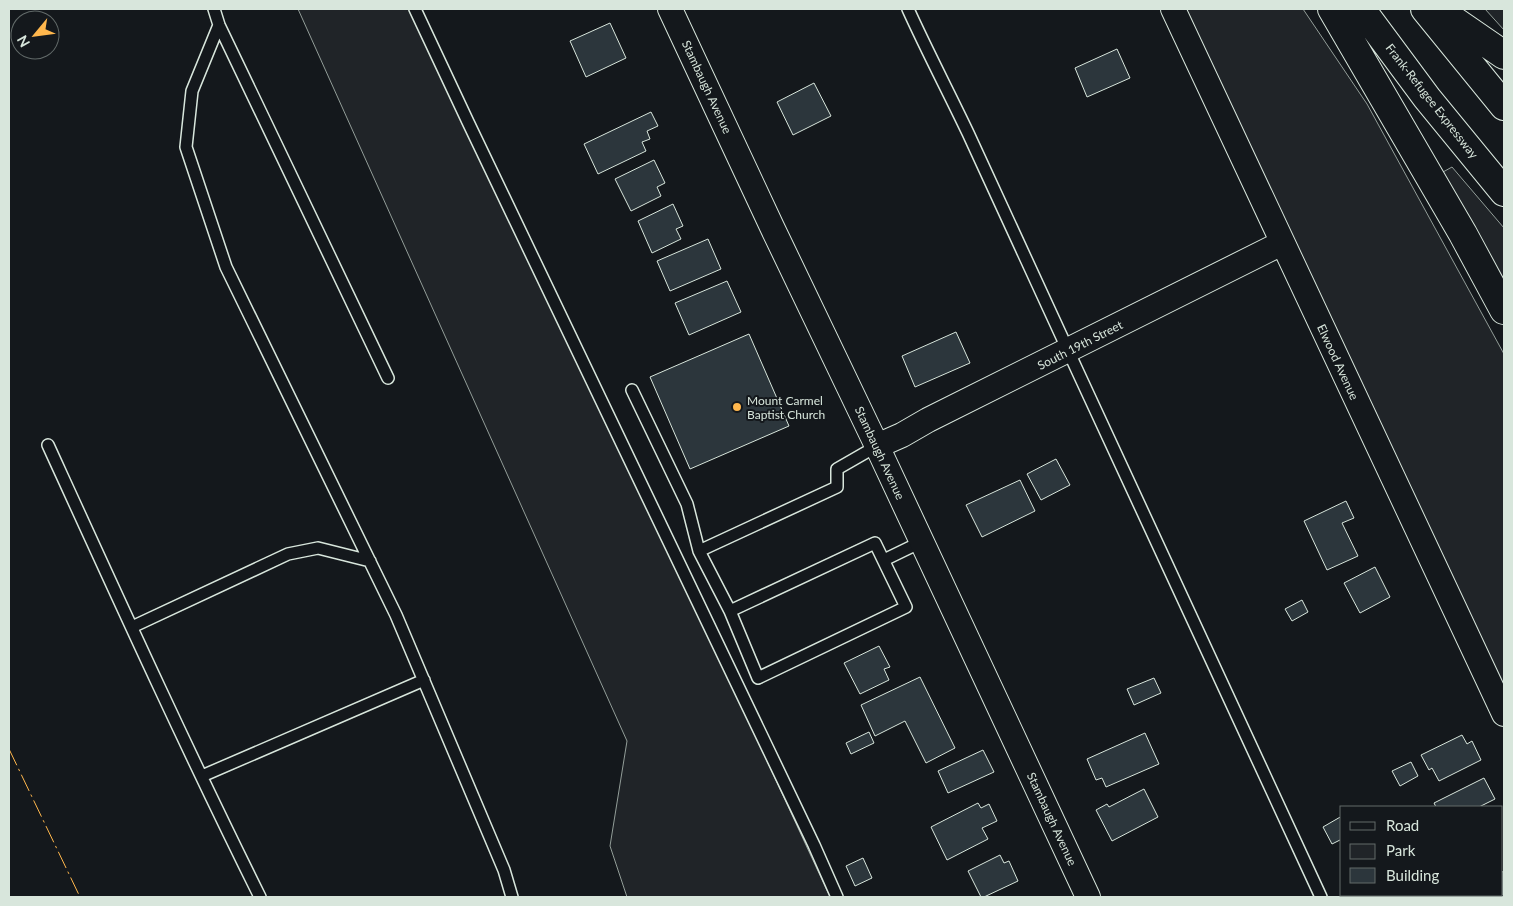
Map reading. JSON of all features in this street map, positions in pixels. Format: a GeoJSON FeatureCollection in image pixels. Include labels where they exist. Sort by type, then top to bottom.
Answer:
{"type":"FeatureCollection","features":[{"type":"Feature","properties":{"kind":"highway"},"geometry":{"type":"LineString","coordinates":[[1332,9],[1463,234],[1504,310]]}},
{"type":"Feature","properties":{"kind":"highway","name":"Frank-Refugee Expressway"},"geometry":{"type":"LineString","coordinates":[[1361,9],[1428,98],[1504,192]]}},
{"type":"Feature","properties":{"kind":"highway"},"geometry":{"type":"LineString","coordinates":[[1425,9],[1504,106]]}},
{"type":"Feature","properties":{"kind":"highway"},"geometry":{"type":"LineString","coordinates":[[1436,9],[1504,55]]}},
{"type":"Feature","properties":{"kind":"street","name":"Stambaugh Avenue"},"geometry":{"type":"LineString","coordinates":[[670,9],[1088,897]]}},
{"type":"Feature","properties":{"kind":"street","name":"Elwood Avenue"},"geometry":{"type":"LineString","coordinates":[[1173,9],[1504,714]]}},
{"type":"Feature","properties":{"kind":"street","name":"South 19th Street"},"geometry":{"type":"LineString","coordinates":[[877,446],[1282,243]]}},
{"type":"Feature","properties":{"kind":"lane"},"geometry":{"type":"LineString","coordinates":[[214,9],[219,25],[388,378]]}},
{"type":"Feature","properties":{"kind":"lane"},"geometry":{"type":"LineString","coordinates":[[415,9],[814,845],[837,897]]}},
{"type":"Feature","properties":{"kind":"lane"},"geometry":{"type":"LineString","coordinates":[[908,9],[966,130],[1321,897]]}},
{"type":"Feature","properties":{"kind":"lane"},"geometry":{"type":"LineString","coordinates":[[219,25],[192,91],[186,147],[226,267],[396,614],[504,870],[512,897]]}},
{"type":"Feature","properties":{"kind":"lane"},"geometry":{"type":"LineString","coordinates":[[632,390],[687,504],[699,551],[730,611],[758,678],[906,607],[875,543],[730,611]]}},
{"type":"Feature","properties":{"kind":"lane"},"geometry":{"type":"LineString","coordinates":[[48,445],[260,897]]}},
{"type":"Feature","properties":{"kind":"lane"},"geometry":{"type":"LineString","coordinates":[[699,551],[837,487],[838,469],[877,446]]}},
{"type":"Feature","properties":{"kind":"lane"},"geometry":{"type":"LineString","coordinates":[[884,560],[921,542]]}},
{"type":"Feature","properties":{"kind":"lane"},"geometry":{"type":"LineString","coordinates":[[132,627],[288,554],[318,548],[370,561]]}},
{"type":"Feature","properties":{"kind":"lane"},"geometry":{"type":"LineString","coordinates":[[202,776],[424,680]]}},
{"type":"Feature","properties":{"kind":"green space"},"geometry":{"type":"Polygon","coordinates":[[[298,9],[419,9],[830,897],[627,897],[610,846],[627,741],[298,9]]]}},
{"type":"Feature","properties":{"kind":"green space"},"geometry":{"type":"Polygon","coordinates":[[[1184,9],[1303,9],[1367,104],[1504,354],[1504,692],[1184,9]]]}},
{"type":"Feature","properties":{"kind":"green space"},"geometry":{"type":"Polygon","coordinates":[[[1485,9],[1504,9],[1504,30],[1485,9]]]}},
{"type":"Feature","properties":{"kind":"green space"},"geometry":{"type":"Polygon","coordinates":[[[1452,167],[1504,228],[1504,281],[1443,172],[1452,167]]]}},
{"type":"Feature","properties":{"kind":"building"},"geometry":{"type":"Polygon","coordinates":[[[610,23],[626,58],[586,77],[570,41],[610,23]]]}},
{"type":"Feature","properties":{"kind":"building"},"geometry":{"type":"Polygon","coordinates":[[[1117,49],[1130,78],[1087,97],[1075,68],[1117,49]]]}},
{"type":"Feature","properties":{"kind":"building"},"geometry":{"type":"Polygon","coordinates":[[[814,83],[831,116],[793,135],[777,102],[814,83]]]}},
{"type":"Feature","properties":{"kind":"building"},"geometry":{"type":"Polygon","coordinates":[[[651,112],[658,126],[647,131],[650,139],[642,142],[646,151],[598,174],[584,144],[651,112]]]}},
{"type":"Feature","properties":{"kind":"building"},"geometry":{"type":"Polygon","coordinates":[[[654,160],[665,183],[657,187],[661,196],[631,211],[615,179],[654,160]]]}},
{"type":"Feature","properties":{"kind":"building"},"geometry":{"type":"Polygon","coordinates":[[[673,204],[683,226],[676,229],[681,239],[652,253],[638,221],[673,204]]]}},
{"type":"Feature","properties":{"kind":"building"},"geometry":{"type":"Polygon","coordinates":[[[708,239],[721,269],[670,291],[657,261],[708,239]]]}},
{"type":"Feature","properties":{"kind":"building"},"geometry":{"type":"Polygon","coordinates":[[[727,281],[741,312],[689,335],[675,303],[727,281]]]}},
{"type":"Feature","properties":{"kind":"building"},"geometry":{"type":"Polygon","coordinates":[[[956,332],[970,363],[915,387],[902,356],[956,332]]]}},
{"type":"Feature","properties":{"kind":"building"},"geometry":{"type":"Polygon","coordinates":[[[749,334],[789,426],[690,469],[650,377],[749,334]]]}},
{"type":"Feature","properties":{"kind":"building"},"geometry":{"type":"Polygon","coordinates":[[[1056,459],[1070,485],[1041,500],[1027,474],[1056,459]]]}},
{"type":"Feature","properties":{"kind":"building"},"geometry":{"type":"Polygon","coordinates":[[[1020,480],[1035,511],[982,537],[966,505],[1020,480]]]}},
{"type":"Feature","properties":{"kind":"building"},"geometry":{"type":"Polygon","coordinates":[[[1346,501],[1354,518],[1342,523],[1358,556],[1327,570],[1304,521],[1346,501]]]}},
{"type":"Feature","properties":{"kind":"building"},"geometry":{"type":"Polygon","coordinates":[[[1375,567],[1390,597],[1360,613],[1344,583],[1375,567]]]}},
{"type":"Feature","properties":{"kind":"building"},"geometry":{"type":"Polygon","coordinates":[[[1302,600],[1308,612],[1292,621],[1285,609],[1302,600]]]}},
{"type":"Feature","properties":{"kind":"building"},"geometry":{"type":"Polygon","coordinates":[[[879,646],[890,667],[884,669],[889,680],[860,694],[844,663],[879,646]]]}},
{"type":"Feature","properties":{"kind":"building"},"geometry":{"type":"Polygon","coordinates":[[[920,677],[955,748],[926,763],[905,721],[875,736],[861,705],[920,677]]]}},
{"type":"Feature","properties":{"kind":"building"},"geometry":{"type":"Polygon","coordinates":[[[1154,678],[1161,693],[1134,705],[1127,689],[1154,678]]]}},
{"type":"Feature","properties":{"kind":"building"},"geometry":{"type":"Polygon","coordinates":[[[869,732],[874,743],[851,754],[846,743],[869,732]]]}},
{"type":"Feature","properties":{"kind":"building"},"geometry":{"type":"Polygon","coordinates":[[[1145,733],[1159,764],[1106,787],[1102,778],[1096,780],[1087,759],[1145,733]]]}},
{"type":"Feature","properties":{"kind":"building"},"geometry":{"type":"Polygon","coordinates":[[[1462,735],[1467,744],[1472,741],[1481,760],[1439,781],[1432,768],[1429,770],[1421,755],[1462,735]]]}},
{"type":"Feature","properties":{"kind":"building"},"geometry":{"type":"Polygon","coordinates":[[[983,750],[994,772],[948,793],[938,771],[983,750]]]}},
{"type":"Feature","properties":{"kind":"building"},"geometry":{"type":"Polygon","coordinates":[[[1411,762],[1418,776],[1400,786],[1392,771],[1411,762]]]}},
{"type":"Feature","properties":{"kind":"building"},"geometry":{"type":"Polygon","coordinates":[[[1484,778],[1495,799],[1481,806],[1436,806],[1434,803],[1484,778]]]}},
{"type":"Feature","properties":{"kind":"building"},"geometry":{"type":"Polygon","coordinates":[[[1144,789],[1158,817],[1112,841],[1096,810],[1107,804],[1109,807],[1144,789]]]}},
{"type":"Feature","properties":{"kind":"building"},"geometry":{"type":"Polygon","coordinates":[[[978,803],[981,808],[989,804],[997,821],[982,828],[988,839],[947,860],[931,827],[978,803]]]}},
{"type":"Feature","properties":{"kind":"building"},"geometry":{"type":"Polygon","coordinates":[[[1340,817],[1340,840],[1332,844],[1323,827],[1340,817]]]}},
{"type":"Feature","properties":{"kind":"building"},"geometry":{"type":"Polygon","coordinates":[[[1000,855],[1004,863],[1009,861],[1018,881],[981,897],[968,871],[1000,855]]]}},
{"type":"Feature","properties":{"kind":"building"},"geometry":{"type":"Polygon","coordinates":[[[863,858],[872,878],[855,886],[846,866],[863,858]]]}},
{"type":"Feature","properties":{"kind":"building"},"geometry":{"type":"Polygon","coordinates":[[[1503,872],[1504,897],[1457,897],[1503,896],[1503,872]]]}},
{"type":"Feature","properties":{"kind":"power"},"geometry":{"type":"LineString","coordinates":[[9,749],[80,897]]}},
{"type":"Feature","properties":{"kind":"place","name":"Mount Carmel Baptist Church"},"geometry":{"type":"Point","coordinates":[737,407]}}]}
